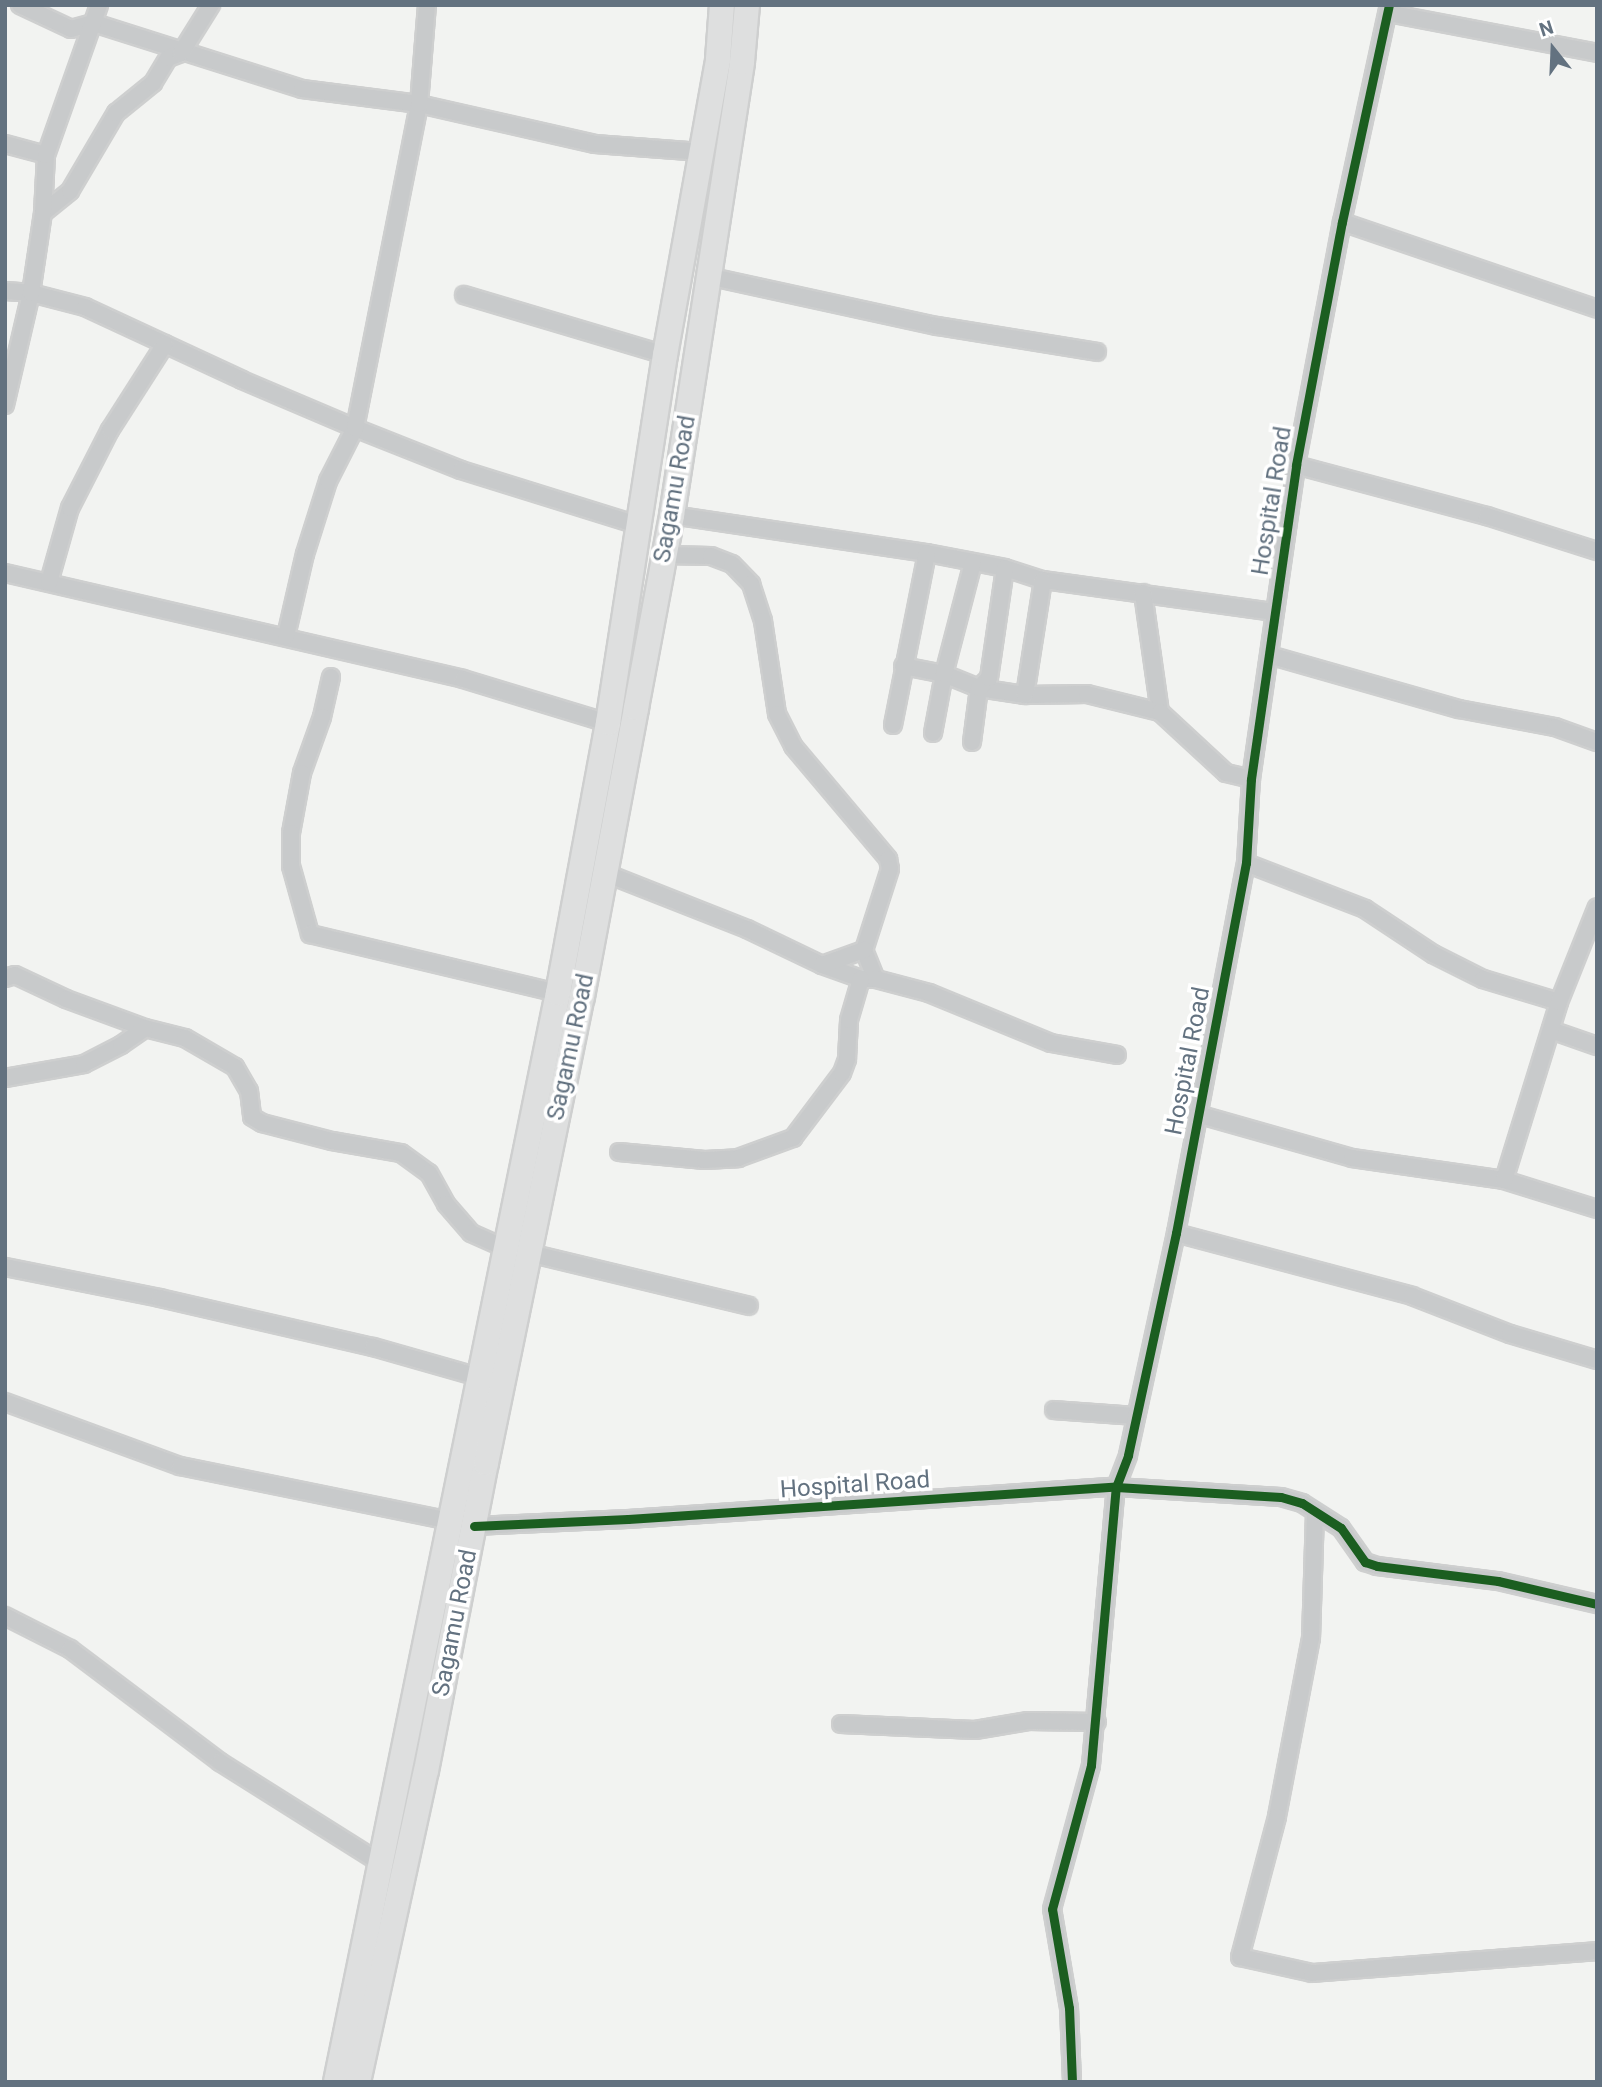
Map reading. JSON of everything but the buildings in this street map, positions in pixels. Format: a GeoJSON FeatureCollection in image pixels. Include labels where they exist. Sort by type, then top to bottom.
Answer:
{"type":"FeatureCollection","features":[{"type":"Feature","properties":{"kind":"highway","name":"Sagamu Road"},"geometry":{"type":"LineString","coordinates":[[358,2082],[426,1771],[462,1524],[478,1377],[517,1250],[558,993],[608,723],[665,355],[702,152],[722,5]]}},
{"type":"Feature","properties":{"kind":"highway","name":"Sagamu Road"},"geometry":{"type":"LineString","coordinates":[[336,2082],[382,1864],[462,1524],[517,1250],[605,873],[672,515],[742,62],[747,5]]}},
{"type":"Feature","properties":{"kind":"highway"},"geometry":{"type":"LineString","coordinates":[[623,625],[651,628]]}},
{"type":"Feature","properties":{"kind":"street"},"geometry":{"type":"LineString","coordinates":[[20,5],[71,29],[94,23],[181,54],[302,89],[419,104],[595,144],[702,152]]}},
{"type":"Feature","properties":{"kind":"street"},"geometry":{"type":"LineString","coordinates":[[5,405],[31,293],[43,213],[46,155],[99,5]]}},
{"type":"Feature","properties":{"kind":"street"},"geometry":{"type":"LineString","coordinates":[[43,213],[70,191],[117,113],[153,83],[168,58],[181,54],[211,5]]}},
{"type":"Feature","properties":{"kind":"street"},"geometry":{"type":"LineString","coordinates":[[286,636],[305,554],[328,481],[355,428],[419,104],[427,5]]}},
{"type":"Feature","properties":{"kind":"street"},"geometry":{"type":"LineString","coordinates":[[1388,9],[1597,53]]}},
{"type":"Feature","properties":{"kind":"street","name":"Hospital Road"},"geometry":{"type":"LineString","coordinates":[[5,1402],[180,1466],[462,1524],[628,1519],[1116,1487],[1135,1416],[1176,1233],[1246,863],[1251,779],[1296,465],[1342,222],[1388,9]]}},
{"type":"Feature","properties":{"kind":"street"},"geometry":{"type":"LineString","coordinates":[[5,144],[46,155]]}},
{"type":"Feature","properties":{"kind":"street"},"geometry":{"type":"LineString","coordinates":[[1342,222],[1597,309]]}},
{"type":"Feature","properties":{"kind":"street"},"geometry":{"type":"LineString","coordinates":[[707,276],[937,326],[1097,352]]}},
{"type":"Feature","properties":{"kind":"street"},"geometry":{"type":"LineString","coordinates":[[5,291],[31,293],[85,307],[355,428],[461,470],[638,525]]}},
{"type":"Feature","properties":{"kind":"street"},"geometry":{"type":"LineString","coordinates":[[464,295],[665,355]]}},
{"type":"Feature","properties":{"kind":"street"},"geometry":{"type":"LineString","coordinates":[[49,582],[69,508],[110,430],[165,344]]}},
{"type":"Feature","properties":{"kind":"street"},"geometry":{"type":"LineString","coordinates":[[1296,465],[1487,516],[1597,551]]}},
{"type":"Feature","properties":{"kind":"street"},"geometry":{"type":"LineString","coordinates":[[672,515],[928,553],[1005,568],[1043,580],[1274,612]]}},
{"type":"Feature","properties":{"kind":"street"},"geometry":{"type":"LineString","coordinates":[[893,725],[928,553]]}},
{"type":"Feature","properties":{"kind":"street"},"geometry":{"type":"LineString","coordinates":[[619,1152],[705,1160],[738,1158],[793,1138],[842,1073],[847,1059],[849,1020],[869,979],[864,950],[890,869],[888,859],[793,746],[778,714],[763,621],[751,584],[732,564],[711,556],[664,555]]}},
{"type":"Feature","properties":{"kind":"street"},"geometry":{"type":"LineString","coordinates":[[933,733],[944,674],[973,563]]}},
{"type":"Feature","properties":{"kind":"street"},"geometry":{"type":"LineString","coordinates":[[972,743],[979,688],[989,678],[1005,568]]}},
{"type":"Feature","properties":{"kind":"street"},"geometry":{"type":"LineString","coordinates":[[5,573],[463,678],[608,723]]}},
{"type":"Feature","properties":{"kind":"street"},"geometry":{"type":"LineString","coordinates":[[1025,695],[1043,580]]}},
{"type":"Feature","properties":{"kind":"street"},"geometry":{"type":"LineString","coordinates":[[1143,593],[1160,712]]}},
{"type":"Feature","properties":{"kind":"street"},"geometry":{"type":"LineString","coordinates":[[1269,655],[1459,709],[1555,727],[1597,742]]}},
{"type":"Feature","properties":{"kind":"street"},"geometry":{"type":"LineString","coordinates":[[903,666],[944,674],[979,688],[1025,695],[1087,694],[1160,712],[1226,773],[1251,779]]}},
{"type":"Feature","properties":{"kind":"street"},"geometry":{"type":"LineString","coordinates":[[331,677],[302,773],[291,833],[291,866],[310,934],[558,993]]}},
{"type":"Feature","properties":{"kind":"street"},"geometry":{"type":"LineString","coordinates":[[1246,863],[1365,909],[1433,954],[1483,979],[1559,1002]]}},
{"type":"Feature","properties":{"kind":"street"},"geometry":{"type":"LineString","coordinates":[[605,873],[747,929],[822,965],[929,993],[1051,1043],[1117,1055]]}},
{"type":"Feature","properties":{"kind":"street"},"geometry":{"type":"LineString","coordinates":[[1504,1181],[1559,1002],[1597,907]]}},
{"type":"Feature","properties":{"kind":"street"},"geometry":{"type":"LineString","coordinates":[[822,965],[864,950]]}},
{"type":"Feature","properties":{"kind":"street"},"geometry":{"type":"LineString","coordinates":[[5,978],[15,975],[66,999],[145,1028],[185,1038],[235,1067],[250,1091],[252,1117],[262,1123],[332,1141],[401,1153],[429,1173],[446,1203],[471,1233],[517,1250],[748,1306]]}},
{"type":"Feature","properties":{"kind":"street"},"geometry":{"type":"LineString","coordinates":[[5,1078],[84,1064],[145,1028]]}},
{"type":"Feature","properties":{"kind":"street"},"geometry":{"type":"LineString","coordinates":[[1551,1030],[1597,1046]]}},
{"type":"Feature","properties":{"kind":"street"},"geometry":{"type":"LineString","coordinates":[[1197,1114],[1352,1158],[1504,1181],[1597,1209]]}},
{"type":"Feature","properties":{"kind":"street"},"geometry":{"type":"LineString","coordinates":[[1176,1233],[1412,1296],[1510,1334],[1597,1360]]}},
{"type":"Feature","properties":{"kind":"street"},"geometry":{"type":"LineString","coordinates":[[5,1267],[160,1298],[373,1347],[478,1377]]}},
{"type":"Feature","properties":{"kind":"street"},"geometry":{"type":"LineString","coordinates":[[1054,1410],[1135,1416]]}},
{"type":"Feature","properties":{"kind":"street"},"geometry":{"type":"LineString","coordinates":[[1072,2082],[1069,2008],[1052,1909],[1091,1765],[1097,1722],[1116,1487],[1281,1497],[1302,1503],[1341,1528],[1365,1562],[1377,1566],[1498,1581],[1597,1604]]}},
{"type":"Feature","properties":{"kind":"street"},"geometry":{"type":"LineString","coordinates":[[1315,1512],[1311,1638],[1277,1817],[1240,1957],[1312,1973],[1597,1951]]}},
{"type":"Feature","properties":{"kind":"street"},"geometry":{"type":"LineString","coordinates":[[5,1616],[70,1649],[220,1762],[382,1864]]}},
{"type":"Feature","properties":{"kind":"street"},"geometry":{"type":"LineString","coordinates":[[841,1724],[975,1730],[1028,1721],[1097,1722]]}},
{"type":"Feature","properties":{"kind":"cycle path"},"geometry":{"type":"LineString","coordinates":[[474,1526],[628,1519],[1116,1487],[1128,1455],[1176,1233],[1246,863],[1251,779],[1296,465],[1342,222],[1389,5]]}},
{"type":"Feature","properties":{"kind":"cycle path"},"geometry":{"type":"LineString","coordinates":[[1072,2082],[1069,2008],[1052,1909],[1091,1765],[1116,1487],[1281,1497],[1302,1503],[1341,1528],[1365,1562],[1377,1566],[1498,1581],[1597,1604]]}}]}
